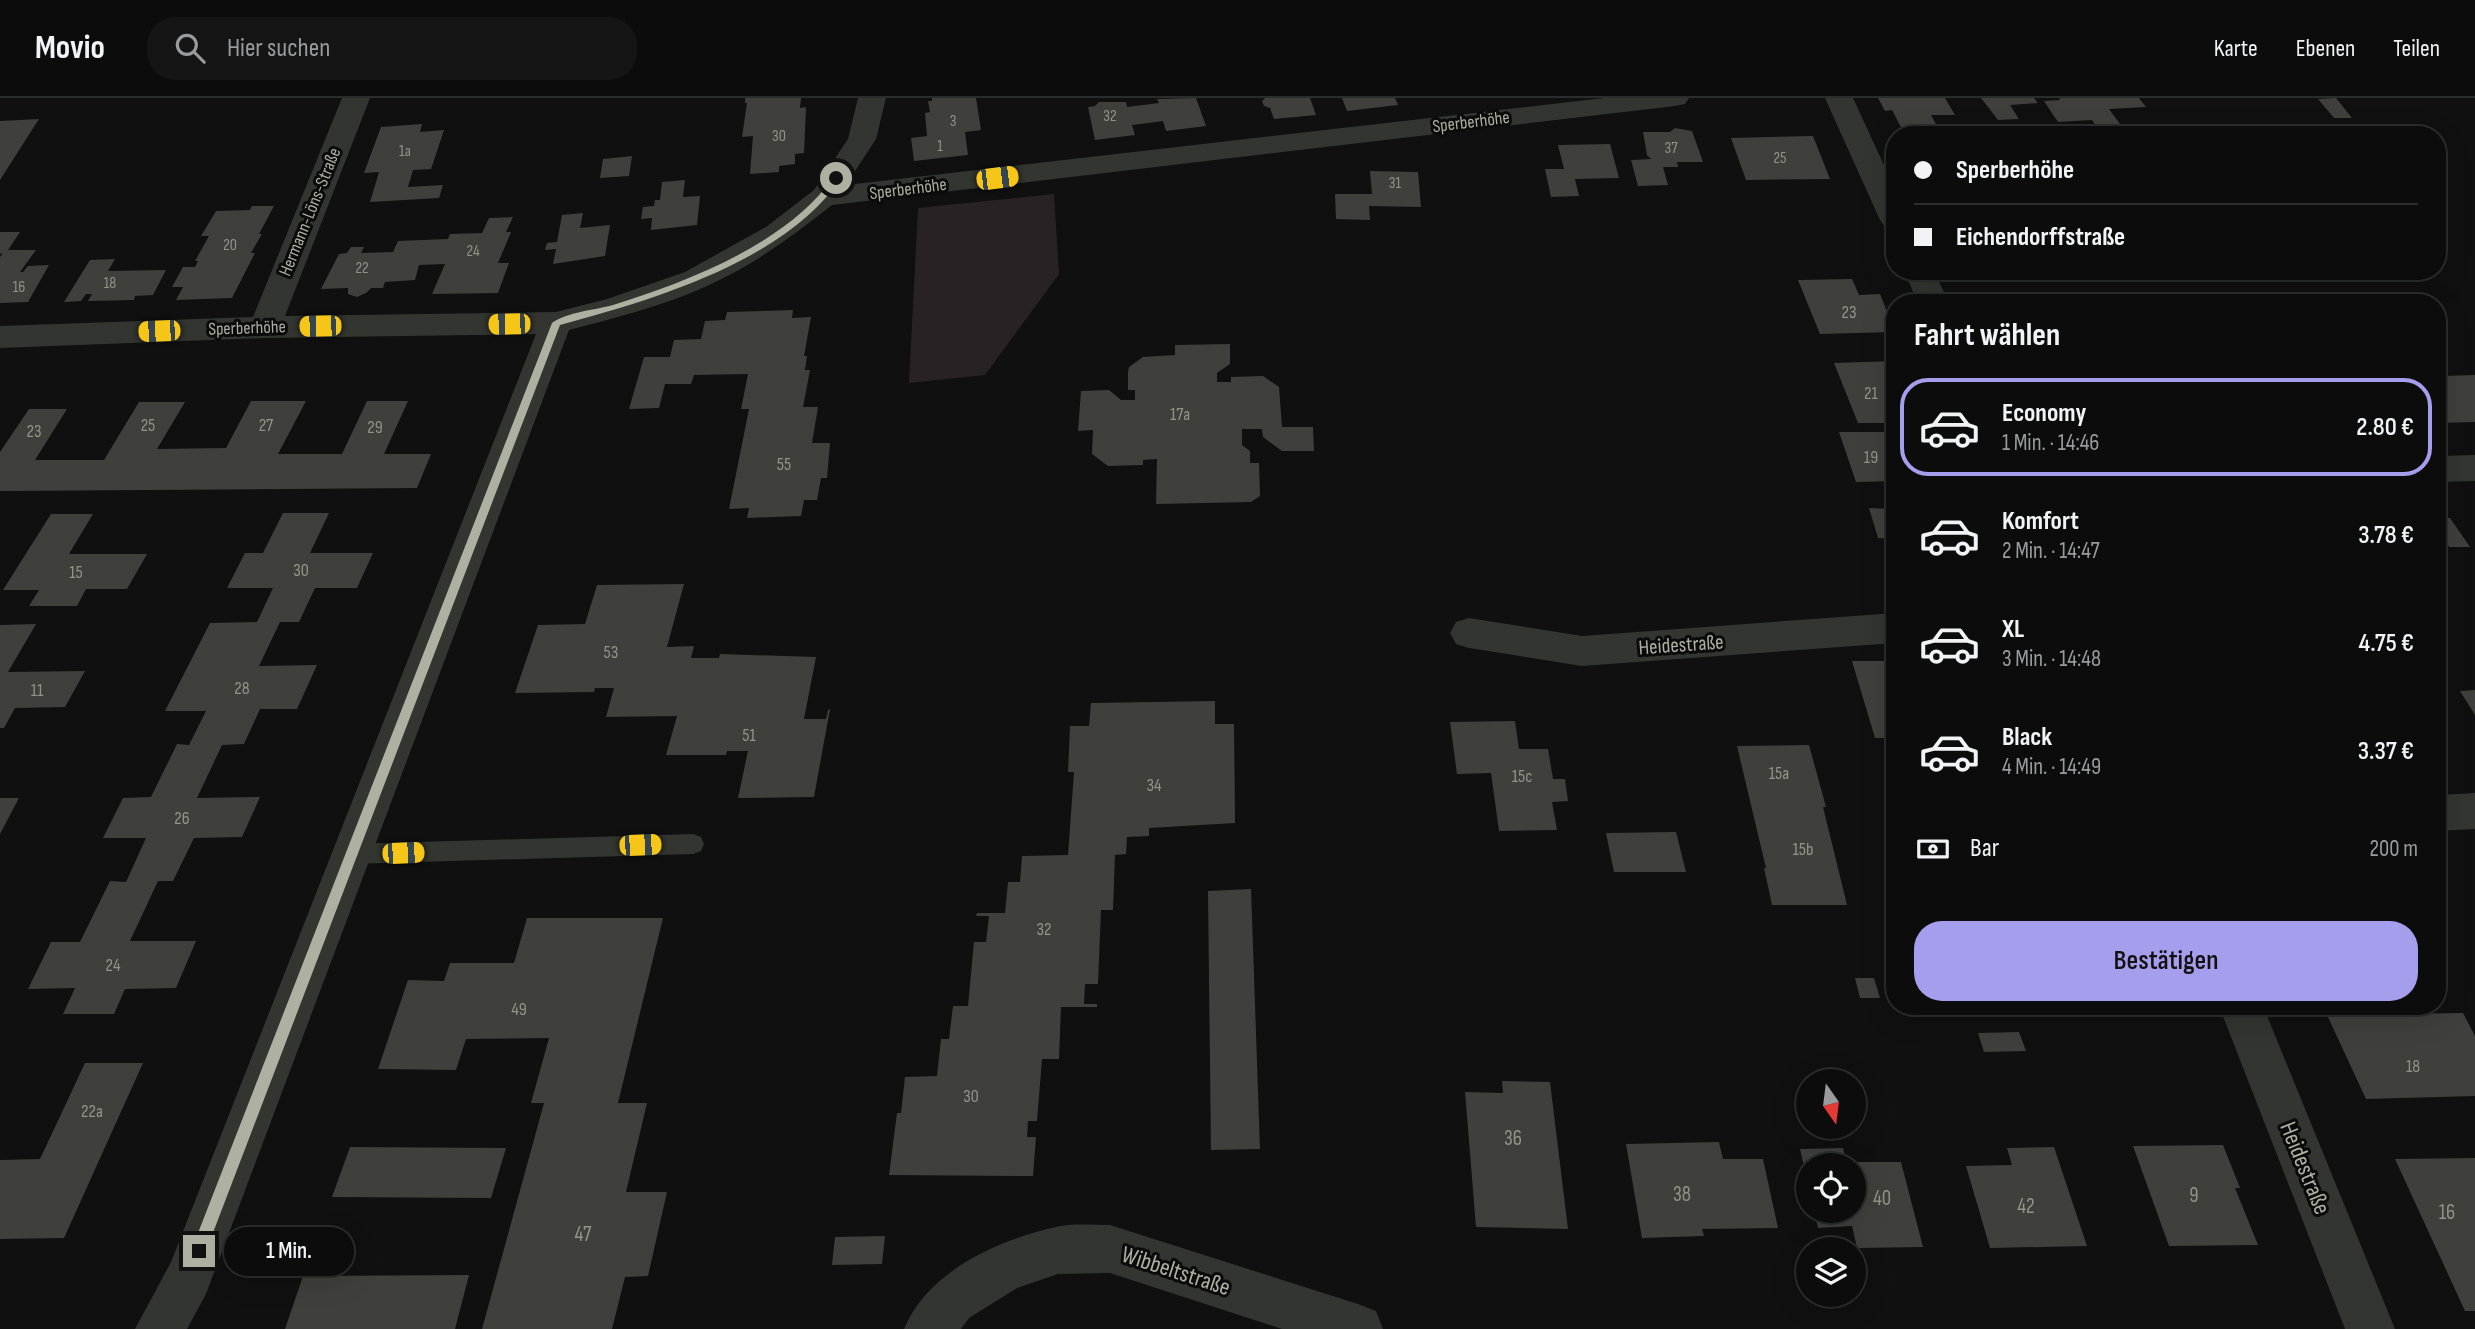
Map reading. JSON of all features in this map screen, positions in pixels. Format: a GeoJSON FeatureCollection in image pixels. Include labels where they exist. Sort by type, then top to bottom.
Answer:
{"type":"FeatureCollection","features":[{"type":"Feature","properties":{"kind":"street","name":"Hermann-Löns-Straße"},"geometry":{"type":"LineString","coordinates":[[265,327],[356,98]]}},
{"type":"Feature","properties":{"kind":"street"},"geometry":{"type":"LineString","coordinates":[[824,197],[862,139],[872,98]]}},
{"type":"Feature","properties":{"kind":"street","name":"Sperberhöhe"},"geometry":{"type":"LineString","coordinates":[[0,337],[265,327],[556,323],[616,307],[696,279],[777,234],[824,197],[1675,98]]}},
{"type":"Feature","properties":{"kind":"street"},"geometry":{"type":"LineString","coordinates":[[1839,98],[1886,200]]}},
{"type":"Feature","properties":{"kind":"street"},"geometry":{"type":"LineString","coordinates":[[160,1329],[189,1277],[556,323]]}},
{"type":"Feature","properties":{"kind":"street"},"geometry":{"type":"LineString","coordinates":[[2446,469],[2475,468]]}},
{"type":"Feature","properties":{"kind":"street","name":"Heidestraße"},"geometry":{"type":"LineString","coordinates":[[1469,633],[1582,651],[1886,629]]}},
{"type":"Feature","properties":{"kind":"street"},"geometry":{"type":"LineString","coordinates":[[2446,813],[2475,811]]}},
{"type":"Feature","properties":{"kind":"street","name":"Heidestraße"},"geometry":{"type":"LineString","coordinates":[[2245,1015],[2370,1329]]}},
{"type":"Feature","properties":{"kind":"street","name":"Wibbeltstraße"},"geometry":{"type":"LineString","coordinates":[[929,1329],[953,1301],[1004,1268],[1058,1250],[1110,1249],[1358,1329]]}},
{"type":"Feature","properties":{"kind":"lane"},"geometry":{"type":"LineString","coordinates":[[350,854],[693,844]]}},
{"type":"Feature","properties":{"kind":"shaded area"},"geometry":{"type":"Polygon","coordinates":[[[1054,194],[1059,274],[985,375],[909,383],[918,208],[1054,194]]]}},
{"type":"Feature","properties":{"kind":"building"},"geometry":{"type":"Polygon","coordinates":[[[745,98],[801,98],[800,108],[806,107],[804,153],[795,154],[795,164],[779,166],[779,172],[750,174],[753,136],[742,137],[747,103],[745,98]]]}},
{"type":"Feature","properties":{"kind":"building"},"geometry":{"type":"Polygon","coordinates":[[[932,98],[976,98],[981,130],[965,132],[968,155],[914,161],[911,138],[927,136],[925,113],[930,112],[928,101],[932,101],[932,98]]]}},
{"type":"Feature","properties":{"kind":"building"},"geometry":{"type":"Polygon","coordinates":[[[1196,98],[1206,126],[1166,131],[1163,121],[1132,125],[1135,135],[1095,140],[1088,107],[1099,102],[1126,102],[1127,107],[1159,103],[1157,99],[1196,98]]]}},
{"type":"Feature","properties":{"kind":"building"},"geometry":{"type":"Polygon","coordinates":[[[1265,98],[1310,98],[1316,115],[1274,119],[1270,108],[1264,106],[1262,101],[1265,98]]]}},
{"type":"Feature","properties":{"kind":"building"},"geometry":{"type":"Polygon","coordinates":[[[1342,98],[1395,98],[1398,105],[1347,111],[1342,98]]]}},
{"type":"Feature","properties":{"kind":"building"},"geometry":{"type":"Polygon","coordinates":[[[1878,98],[1945,98],[1955,115],[1931,115],[1937,126],[1900,126],[1892,110],[1885,111],[1878,98]]]}},
{"type":"Feature","properties":{"kind":"building"},"geometry":{"type":"Polygon","coordinates":[[[1981,98],[2034,98],[2038,103],[2010,105],[2019,119],[1998,120],[1981,98]]]}},
{"type":"Feature","properties":{"kind":"building"},"geometry":{"type":"Polygon","coordinates":[[[2059,98],[2139,98],[2146,107],[2109,109],[2121,126],[2096,126],[2092,120],[2058,122],[2044,101],[2060,100],[2059,98]]]}},
{"type":"Feature","properties":{"kind":"building"},"geometry":{"type":"Polygon","coordinates":[[[2336,98],[2352,118],[2334,118],[2318,99],[2336,98]]]}},
{"type":"Feature","properties":{"kind":"building"},"geometry":{"type":"Polygon","coordinates":[[[39,119],[0,180],[0,121],[39,119]]]}},
{"type":"Feature","properties":{"kind":"building"},"geometry":{"type":"Polygon","coordinates":[[[422,124],[420,132],[444,130],[431,169],[413,170],[408,187],[443,185],[439,198],[370,202],[379,172],[364,173],[381,127],[422,124]]]}},
{"type":"Feature","properties":{"kind":"building"},"geometry":{"type":"Polygon","coordinates":[[[1675,128],[1692,131],[1703,162],[1677,162],[1678,167],[1663,167],[1668,185],[1638,186],[1631,160],[1651,159],[1647,155],[1643,132],[1670,132],[1675,128]]]}},
{"type":"Feature","properties":{"kind":"building"},"geometry":{"type":"Polygon","coordinates":[[[1813,136],[1830,179],[1746,180],[1731,138],[1813,136]]]}},
{"type":"Feature","properties":{"kind":"building"},"geometry":{"type":"Polygon","coordinates":[[[1610,144],[1619,178],[1575,179],[1579,196],[1551,197],[1545,169],[1564,169],[1558,145],[1610,144]]]}},
{"type":"Feature","properties":{"kind":"building"},"geometry":{"type":"Polygon","coordinates":[[[632,156],[629,176],[600,178],[603,159],[632,156]]]}},
{"type":"Feature","properties":{"kind":"building"},"geometry":{"type":"Polygon","coordinates":[[[1370,171],[1418,172],[1421,207],[1369,206],[1370,220],[1336,219],[1335,194],[1372,194],[1370,171]]]}},
{"type":"Feature","properties":{"kind":"building"},"geometry":{"type":"Polygon","coordinates":[[[685,180],[683,197],[700,196],[697,225],[651,230],[652,218],[641,219],[643,207],[654,206],[655,200],[660,200],[662,182],[685,180]]]}},
{"type":"Feature","properties":{"kind":"building"},"geometry":{"type":"Polygon","coordinates":[[[252,206],[274,206],[251,253],[255,253],[232,298],[176,300],[183,287],[172,287],[183,267],[195,267],[198,261],[195,261],[209,236],[201,236],[216,211],[250,210],[252,206]]]}},
{"type":"Feature","properties":{"kind":"building"},"geometry":{"type":"Polygon","coordinates":[[[583,213],[580,228],[610,225],[605,256],[553,264],[556,249],[545,250],[547,243],[557,242],[562,215],[583,213]]]}},
{"type":"Feature","properties":{"kind":"building"},"geometry":{"type":"Polygon","coordinates":[[[513,217],[506,232],[511,232],[498,263],[509,263],[498,293],[432,294],[445,264],[419,265],[415,280],[385,282],[383,288],[371,288],[357,297],[348,294],[348,288],[321,289],[339,254],[347,253],[351,247],[364,247],[361,253],[393,252],[398,241],[448,239],[450,234],[482,233],[489,218],[513,217]]]}},
{"type":"Feature","properties":{"kind":"building"},"geometry":{"type":"Polygon","coordinates":[[[0,232],[20,232],[8,250],[36,250],[20,272],[28,266],[49,265],[28,302],[0,303],[0,257],[3,253],[0,254],[0,232]]]}},
{"type":"Feature","properties":{"kind":"building"},"geometry":{"type":"Polygon","coordinates":[[[115,259],[108,271],[166,270],[153,295],[135,296],[134,300],[88,301],[92,294],[86,294],[81,301],[64,302],[90,260],[115,259]]]}},
{"type":"Feature","properties":{"kind":"building"},"geometry":{"type":"Polygon","coordinates":[[[1852,279],[1859,295],[1880,294],[1886,309],[1886,332],[1820,334],[1798,280],[1852,279]]]}},
{"type":"Feature","properties":{"kind":"building"},"geometry":{"type":"Polygon","coordinates":[[[793,310],[792,318],[811,317],[804,356],[807,356],[805,370],[810,370],[803,407],[818,407],[812,443],[830,443],[827,478],[821,478],[817,500],[804,500],[801,516],[747,518],[749,508],[729,509],[749,409],[741,409],[748,374],[694,375],[691,384],[665,384],[659,408],[629,409],[644,357],[670,357],[674,340],[701,339],[705,321],[725,320],[727,312],[793,310]]]}},
{"type":"Feature","properties":{"kind":"building"},"geometry":{"type":"Polygon","coordinates":[[[1230,344],[1230,364],[1217,373],[1217,382],[1231,382],[1231,377],[1263,376],[1279,387],[1282,427],[1313,427],[1314,451],[1282,451],[1263,437],[1262,429],[1242,429],[1242,445],[1250,451],[1250,463],[1259,463],[1260,496],[1251,502],[1156,504],[1157,459],[1143,460],[1143,465],[1108,466],[1092,454],[1093,430],[1078,431],[1081,391],[1109,390],[1121,400],[1135,400],[1135,390],[1128,390],[1128,372],[1129,367],[1143,357],[1175,355],[1175,345],[1230,344]]]}},
{"type":"Feature","properties":{"kind":"building"},"geometry":{"type":"Polygon","coordinates":[[[1886,361],[1886,423],[1858,423],[1834,363],[1886,361]]]}},
{"type":"Feature","properties":{"kind":"building"},"geometry":{"type":"Polygon","coordinates":[[[2475,375],[2475,422],[2446,423],[2446,376],[2475,375]]]}},
{"type":"Feature","properties":{"kind":"building"},"geometry":{"type":"Polygon","coordinates":[[[251,401],[306,401],[278,454],[342,454],[367,401],[408,401],[384,454],[431,454],[417,488],[0,491],[0,452],[29,409],[67,409],[35,460],[104,460],[139,402],[185,402],[157,449],[226,448],[251,401]]]}},
{"type":"Feature","properties":{"kind":"building"},"geometry":{"type":"Polygon","coordinates":[[[1839,432],[1886,432],[1886,481],[1856,482],[1839,432]]]}},
{"type":"Feature","properties":{"kind":"building"},"geometry":{"type":"Polygon","coordinates":[[[1869,508],[1886,509],[1886,538],[1878,538],[1869,508]]]}},
{"type":"Feature","properties":{"kind":"building"},"geometry":{"type":"Polygon","coordinates":[[[283,513],[329,513],[310,553],[373,553],[357,588],[315,588],[299,622],[280,622],[259,666],[317,665],[297,709],[260,709],[244,744],[222,745],[197,798],[260,797],[242,837],[194,838],[173,881],[158,881],[130,941],[196,941],[176,988],[125,989],[114,1014],[63,1014],[75,988],[28,989],[51,942],[80,942],[110,881],[126,882],[146,838],[103,838],[123,798],[151,797],[177,744],[189,745],[206,711],[165,711],[210,623],[257,622],[273,588],[227,588],[245,553],[263,553],[283,513]]]}},
{"type":"Feature","properties":{"kind":"building"},"geometry":{"type":"Polygon","coordinates":[[[51,514],[93,514],[69,554],[147,554],[127,589],[86,589],[77,606],[29,606],[39,590],[3,590],[51,514]]]}},
{"type":"Feature","properties":{"kind":"building"},"geometry":{"type":"Polygon","coordinates":[[[2446,518],[2450,518],[2470,547],[2449,547],[2446,543],[2446,518]]]}},
{"type":"Feature","properties":{"kind":"building"},"geometry":{"type":"Polygon","coordinates":[[[684,584],[667,647],[694,646],[691,658],[719,658],[720,654],[816,657],[804,719],[826,719],[830,709],[814,797],[738,798],[748,751],[727,751],[726,755],[666,755],[677,716],[606,717],[614,688],[595,688],[594,692],[515,693],[538,625],[585,624],[597,585],[684,584]]]}},
{"type":"Feature","properties":{"kind":"building"},"geometry":{"type":"Polygon","coordinates":[[[36,624],[8,672],[85,671],[65,707],[15,708],[4,728],[0,728],[0,625],[36,624]]]}},
{"type":"Feature","properties":{"kind":"building"},"geometry":{"type":"Polygon","coordinates":[[[1852,661],[1886,661],[1886,738],[1875,738],[1852,661]]]}},
{"type":"Feature","properties":{"kind":"building"},"geometry":{"type":"Polygon","coordinates":[[[2475,690],[2475,715],[2460,691],[2475,690]]]}},
{"type":"Feature","properties":{"kind":"building"},"geometry":{"type":"Polygon","coordinates":[[[1215,701],[1215,724],[1234,724],[1235,823],[1149,828],[1149,836],[1127,837],[1126,854],[1115,855],[1113,910],[1101,910],[1098,984],[1085,984],[1084,1004],[1097,1004],[1097,1007],[1061,1007],[1059,1059],[1042,1059],[1037,1121],[1028,1121],[1027,1137],[1036,1137],[1033,1176],[889,1175],[905,1077],[937,1076],[941,1039],[949,1039],[953,1006],[968,1006],[974,942],[986,942],[989,916],[976,916],[977,913],[1005,913],[1008,882],[1020,882],[1022,856],[1068,855],[1074,772],[1068,772],[1070,726],[1089,726],[1091,703],[1215,701]]]}},
{"type":"Feature","properties":{"kind":"building"},"geometry":{"type":"Polygon","coordinates":[[[1515,721],[1519,749],[1548,749],[1553,779],[1565,779],[1568,801],[1552,802],[1557,830],[1499,831],[1491,773],[1457,774],[1450,722],[1515,721]]]}},
{"type":"Feature","properties":{"kind":"building"},"geometry":{"type":"Polygon","coordinates":[[[1809,745],[1826,807],[1823,807],[1847,905],[1772,905],[1737,746],[1809,745]]]}},
{"type":"Feature","properties":{"kind":"building"},"geometry":{"type":"Polygon","coordinates":[[[0,798],[19,798],[0,834],[0,798]]]}},
{"type":"Feature","properties":{"kind":"building"},"geometry":{"type":"Polygon","coordinates":[[[1676,832],[1686,872],[1614,872],[1606,833],[1676,832]]]}},
{"type":"Feature","properties":{"kind":"building"},"geometry":{"type":"Polygon","coordinates":[[[1251,889],[1260,1149],[1211,1150],[1208,891],[1251,889]]]}},
{"type":"Feature","properties":{"kind":"building"},"geometry":{"type":"Polygon","coordinates":[[[527,918],[663,918],[618,1103],[647,1103],[626,1192],[667,1192],[648,1276],[625,1277],[612,1329],[482,1329],[544,1103],[531,1103],[549,1038],[466,1039],[456,1070],[378,1069],[408,980],[444,981],[450,963],[514,963],[527,918]]]}},
{"type":"Feature","properties":{"kind":"building"},"geometry":{"type":"Polygon","coordinates":[[[1855,978],[1874,978],[1880,998],[1860,998],[1855,978]]]}},
{"type":"Feature","properties":{"kind":"building"},"geometry":{"type":"Polygon","coordinates":[[[2463,1013],[2475,1036],[2475,1096],[2366,1099],[2327,1015],[2446,1015],[2463,1013]]]}},
{"type":"Feature","properties":{"kind":"building"},"geometry":{"type":"Polygon","coordinates":[[[2019,1032],[2026,1051],[1984,1052],[1978,1033],[2019,1032]]]}},
{"type":"Feature","properties":{"kind":"building"},"geometry":{"type":"Polygon","coordinates":[[[85,1063],[143,1063],[64,1238],[0,1239],[0,1160],[40,1159],[85,1063]]]}},
{"type":"Feature","properties":{"kind":"building"},"geometry":{"type":"Polygon","coordinates":[[[1502,1081],[1550,1082],[1568,1229],[1476,1227],[1465,1092],[1503,1093],[1502,1081]]]}},
{"type":"Feature","properties":{"kind":"building"},"geometry":{"type":"Polygon","coordinates":[[[1719,1142],[1723,1159],[1763,1159],[1778,1228],[1702,1229],[1704,1236],[1642,1238],[1626,1144],[1719,1142]]]}},
{"type":"Feature","properties":{"kind":"building"},"geometry":{"type":"Polygon","coordinates":[[[2223,1145],[2240,1188],[2235,1188],[2258,1245],[2169,1246],[2133,1146],[2223,1145]]]}},
{"type":"Feature","properties":{"kind":"building"},"geometry":{"type":"Polygon","coordinates":[[[350,1147],[506,1148],[491,1198],[332,1197],[350,1147]]]}},
{"type":"Feature","properties":{"kind":"building"},"geometry":{"type":"Polygon","coordinates":[[[2054,1147],[2087,1246],[1990,1248],[1966,1166],[2012,1165],[2007,1148],[2054,1147]]]}},
{"type":"Feature","properties":{"kind":"building"},"geometry":{"type":"Polygon","coordinates":[[[1843,1148],[1844,1153],[1801,1153],[1800,1149],[1843,1148]]]}},
{"type":"Feature","properties":{"kind":"building"},"geometry":{"type":"Polygon","coordinates":[[[2475,1158],[2475,1311],[2465,1311],[2395,1159],[2475,1158]]]}},
{"type":"Feature","properties":{"kind":"building"},"geometry":{"type":"Polygon","coordinates":[[[1866,1162],[1901,1162],[1923,1247],[1866,1248],[1866,1237],[1854,1237],[1852,1226],[1818,1228],[1817,1223],[1866,1223],[1866,1162]]]}},
{"type":"Feature","properties":{"kind":"building"},"geometry":{"type":"Polygon","coordinates":[[[885,1236],[882,1264],[832,1265],[835,1237],[885,1236]]]}},
{"type":"Feature","properties":{"kind":"building"},"geometry":{"type":"Polygon","coordinates":[[[469,1275],[455,1329],[285,1329],[303,1276],[469,1275]]]}},
{"type":"Feature","properties":{"kind":"route"},"geometry":{"type":"LineString","coordinates":[[199,1251],[556,323],[616,307],[696,279],[724,265],[777,234],[824,197],[836,178]]}}]}
